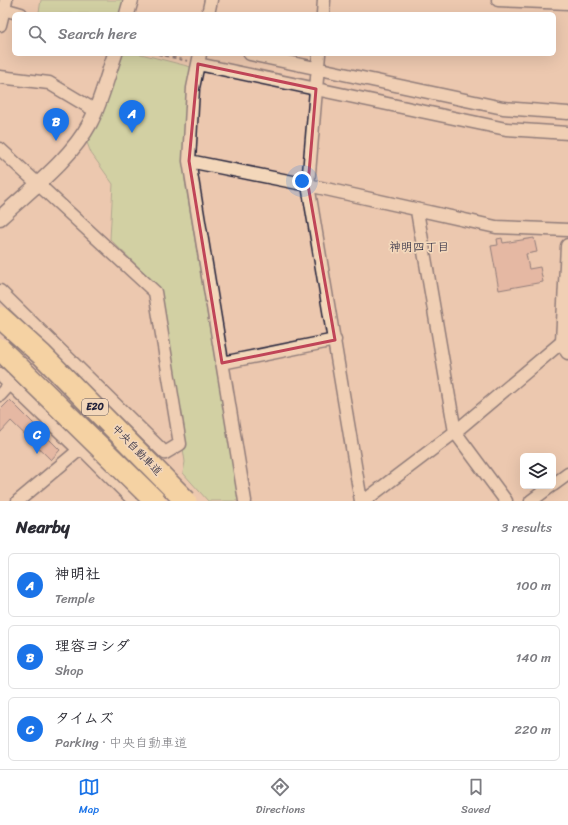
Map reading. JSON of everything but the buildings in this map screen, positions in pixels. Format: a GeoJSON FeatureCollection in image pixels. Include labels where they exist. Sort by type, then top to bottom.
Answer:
{"type":"FeatureCollection","features":[{"type":"Feature","properties":{"kind":"highway","name":"中央自動車道"},"geometry":{"type":"LineString","coordinates":[[0,317],[58,371],[186,501]]}},
{"type":"Feature","properties":{"kind":"highway","name":"中央自動車道"},"geometry":{"type":"LineString","coordinates":[[0,349],[155,501]]}},
{"type":"Feature","properties":{"kind":"street"},"geometry":{"type":"LineString","coordinates":[[128,12],[131,0]]}},
{"type":"Feature","properties":{"kind":"street"},"geometry":{"type":"LineString","coordinates":[[208,12],[211,0]]}},
{"type":"Feature","properties":{"kind":"street"},"geometry":{"type":"LineString","coordinates":[[323,12],[324,0]]}},
{"type":"Feature","properties":{"kind":"street"},"geometry":{"type":"LineString","coordinates":[[498,0],[568,3]]}},
{"type":"Feature","properties":{"kind":"street"},"geometry":{"type":"LineString","coordinates":[[0,24],[3,5],[17,12]]}},
{"type":"Feature","properties":{"kind":"street"},"geometry":{"type":"LineString","coordinates":[[0,218],[71,150],[83,134],[96,111],[114,56]]}},
{"type":"Feature","properties":{"kind":"street"},"geometry":{"type":"LineString","coordinates":[[260,56],[503,108],[568,113]]}},
{"type":"Feature","properties":{"kind":"street"},"geometry":{"type":"LineString","coordinates":[[319,56],[308,185],[363,501],[455,432],[565,346],[568,246]]}},
{"type":"Feature","properties":{"kind":"street"},"geometry":{"type":"LineString","coordinates":[[245,501],[189,161],[193,88],[199,59],[316,89],[506,129],[568,133]]}},
{"type":"Feature","properties":{"kind":"street"},"geometry":{"type":"LineString","coordinates":[[0,77],[49,84],[96,111]]}},
{"type":"Feature","properties":{"kind":"street"},"geometry":{"type":"LineString","coordinates":[[0,149],[156,292],[180,444],[165,452],[0,291]]}},
{"type":"Feature","properties":{"kind":"street"},"geometry":{"type":"LineString","coordinates":[[189,161],[308,185],[417,211],[496,227],[568,230]]}},
{"type":"Feature","properties":{"kind":"street"},"geometry":{"type":"LineString","coordinates":[[417,211],[455,432],[506,501]]}},
{"type":"Feature","properties":{"kind":"street"},"geometry":{"type":"LineString","coordinates":[[222,363],[335,340]]}},
{"type":"Feature","properties":{"kind":"street"},"geometry":{"type":"LineString","coordinates":[[0,374],[134,501]]}},
{"type":"Feature","properties":{"kind":"street"},"geometry":{"type":"LineString","coordinates":[[0,395],[10,384]]}},
{"type":"Feature","properties":{"kind":"street"},"geometry":{"type":"LineString","coordinates":[[21,500],[82,451],[121,408]]}},
{"type":"Feature","properties":{"kind":"street"},"geometry":{"type":"LineString","coordinates":[[556,482],[568,474]]}},
{"type":"Feature","properties":{"kind":"street"},"geometry":{"type":"LineString","coordinates":[[531,501],[547,489]]}},
{"type":"Feature","properties":{"kind":"path"},"geometry":{"type":"LineString","coordinates":[[174,56],[199,59]]}},
{"type":"Feature","properties":{"kind":"highlighted area"},"geometry":{"type":"Polygon","coordinates":[[[198,64],[316,89],[308,185],[335,340],[222,363],[189,161],[198,64]]]}},
{"type":"Feature","properties":{"kind":"green space"},"geometry":{"type":"Polygon","coordinates":[[[41,0],[124,0],[121,12],[39,12],[41,0]]]}},
{"type":"Feature","properties":{"kind":"green space"},"geometry":{"type":"Polygon","coordinates":[[[118,56],[149,56],[191,67],[185,127],[185,181],[234,473],[241,501],[208,501],[183,473],[185,462],[159,287],[110,239],[113,184],[91,153],[86,140],[118,56]]]}},
{"type":"Feature","properties":{"kind":"place","name":"神明社"},"geometry":{"type":"Point","coordinates":[132,133]}},
{"type":"Feature","properties":{"kind":"place","name":"理容ヨシダ"},"geometry":{"type":"Point","coordinates":[56,141]}},
{"type":"Feature","properties":{"kind":"place","name":"タイムズ"},"geometry":{"type":"Point","coordinates":[37,454]}},
{"type":"Feature","properties":{"kind":"district","name":"神明四丁目"},"geometry":{"type":"Point","coordinates":[419,247]}}]}
